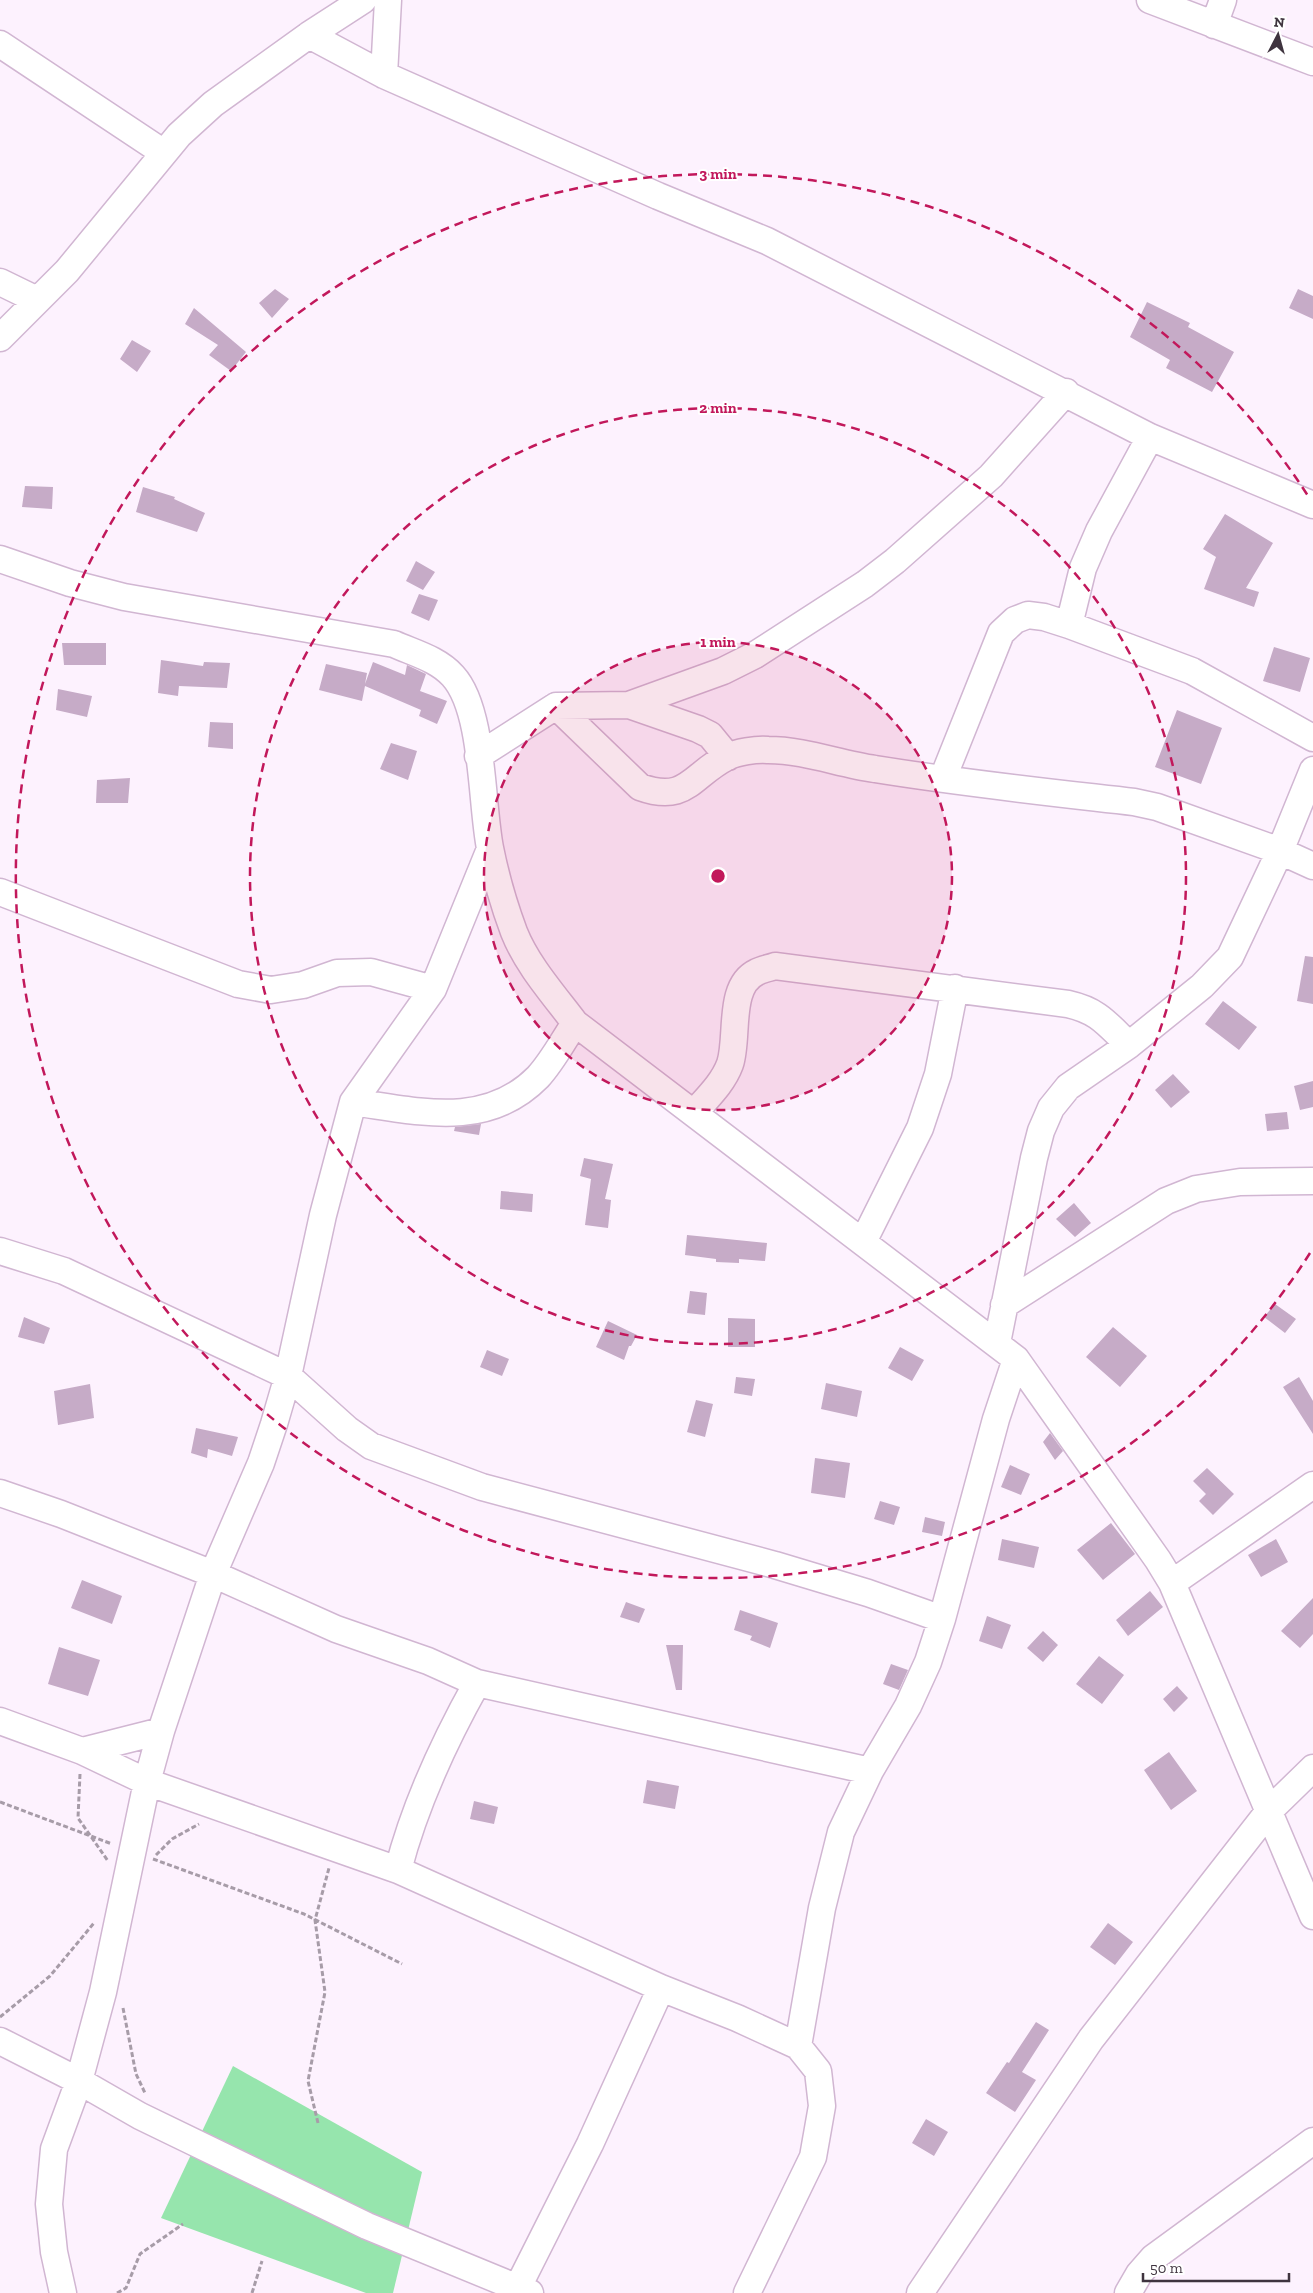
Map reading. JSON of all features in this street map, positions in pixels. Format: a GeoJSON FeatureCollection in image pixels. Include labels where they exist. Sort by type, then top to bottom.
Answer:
{"type":"FeatureCollection","features":[{"type":"Feature","properties":{"kind":"street"},"geometry":{"type":"LineString","coordinates":[[0,338],[67,271],[179,135],[213,104],[309,35],[363,0]]}},
{"type":"Feature","properties":{"kind":"street"},"geometry":{"type":"LineString","coordinates":[[384,76],[388,0]]}},
{"type":"Feature","properties":{"kind":"street"},"geometry":{"type":"LineString","coordinates":[[1150,0],[1313,62]]}},
{"type":"Feature","properties":{"kind":"street"},"geometry":{"type":"LineString","coordinates":[[1214,25],[1223,0]]}},
{"type":"Feature","properties":{"kind":"street"},"geometry":{"type":"LineString","coordinates":[[309,35],[384,76],[658,196],[767,241],[1150,436],[1313,505]]}},
{"type":"Feature","properties":{"kind":"street"},"geometry":{"type":"LineString","coordinates":[[0,44],[164,153]]}},
{"type":"Feature","properties":{"kind":"street"},"geometry":{"type":"LineString","coordinates":[[0,282],[37,300]]}},
{"type":"Feature","properties":{"kind":"street"},"geometry":{"type":"LineString","coordinates":[[478,756],[556,706],[629,705],[724,671],[755,655],[865,584],[895,561],[992,476],[1066,392]]}},
{"type":"Feature","properties":{"kind":"street"},"geometry":{"type":"LineString","coordinates":[[1069,625],[1083,568],[1099,531],[1150,436]]}},
{"type":"Feature","properties":{"kind":"street"},"geometry":{"type":"LineString","coordinates":[[0,559],[70,583],[124,597],[384,642],[402,647],[434,661],[454,676],[465,696],[472,718],[490,849],[514,932],[525,954],[574,1023],[1006,1351],[1158,1560],[1172,1583],[1313,1916]]}},
{"type":"Feature","properties":{"kind":"street"},"geometry":{"type":"LineString","coordinates":[[943,778],[1001,633],[1014,620],[1028,615],[1044,617],[1069,625],[1192,671],[1313,738]]}},
{"type":"Feature","properties":{"kind":"street"},"geometry":{"type":"LineString","coordinates":[[629,705],[710,735],[728,757]]}},
{"type":"Feature","properties":{"kind":"street"},"geometry":{"type":"LineString","coordinates":[[556,706],[640,786],[656,792],[672,793],[688,785],[728,757],[762,750],[788,750],[873,769],[1134,802],[1157,807],[1280,851],[1313,866]]}},
{"type":"Feature","properties":{"kind":"street"},"geometry":{"type":"LineString","coordinates":[[798,2046],[822,1908],[839,1841],[870,1771],[908,1706],[928,1662],[942,1619],[993,1428],[1006,1351],[1004,1305],[1041,1131],[1051,1108],[1068,1087],[1129,1045],[1202,986],[1230,957],[1280,851],[1313,770]]}},
{"type":"Feature","properties":{"kind":"street"},"geometry":{"type":"LineString","coordinates":[[63,2293],[54,2252],[49,2204],[54,2150],[79,2081],[103,1992],[147,1782],[161,1731],[213,1574],[261,1463],[288,1376],[322,1215],[353,1102],[433,989],[490,849]]}},
{"type":"Feature","properties":{"kind":"street"},"geometry":{"type":"LineString","coordinates":[[0,892],[238,984],[271,990],[303,985],[337,973],[370,972],[433,989]]}},
{"type":"Feature","properties":{"kind":"street"},"geometry":{"type":"LineString","coordinates":[[694,1113],[724,1078],[731,1061],[734,1045],[736,1004],[743,986],[756,972],[776,966],[1034,998],[1085,1008],[1098,1014],[1129,1045]]}},
{"type":"Feature","properties":{"kind":"street"},"geometry":{"type":"LineString","coordinates":[[863,1242],[920,1128],[938,1074],[955,988]]}},
{"type":"Feature","properties":{"kind":"street"},"geometry":{"type":"LineString","coordinates":[[353,1102],[444,1114],[483,1110],[518,1095],[539,1076],[574,1023]]}},
{"type":"Feature","properties":{"kind":"street"},"geometry":{"type":"LineString","coordinates":[[1004,1305],[1166,1201],[1196,1189],[1240,1182],[1313,1181]]}},
{"type":"Feature","properties":{"kind":"street"},"geometry":{"type":"LineString","coordinates":[[0,1251],[64,1271],[288,1376],[347,1429],[371,1446],[482,1487],[775,1565],[868,1593],[942,1619]]}},
{"type":"Feature","properties":{"kind":"street"},"geometry":{"type":"LineString","coordinates":[[1172,1583],[1313,1484]]}},
{"type":"Feature","properties":{"kind":"street"},"geometry":{"type":"LineString","coordinates":[[0,1493],[61,1514],[213,1574],[336,1629],[428,1661],[477,1682],[648,1723],[787,1751],[870,1771]]}},
{"type":"Feature","properties":{"kind":"street"},"geometry":{"type":"LineString","coordinates":[[398,1870],[412,1824],[440,1754],[477,1682]]}},
{"type":"Feature","properties":{"kind":"street"},"geometry":{"type":"LineString","coordinates":[[0,1721],[82,1751],[147,1782],[398,1870],[661,1988],[737,2018],[798,2046],[818,2071],[822,2106],[813,2157],[747,2293]]}},
{"type":"Feature","properties":{"kind":"street"},"geometry":{"type":"LineString","coordinates":[[82,1751],[161,1731]]}},
{"type":"Feature","properties":{"kind":"street"},"geometry":{"type":"LineString","coordinates":[[920,2293],[1092,2039],[1269,1811],[1313,1768]]}},
{"type":"Feature","properties":{"kind":"street"},"geometry":{"type":"LineString","coordinates":[[0,2041],[79,2081],[140,2116],[367,2226],[524,2290],[661,1988]]}},
{"type":"Feature","properties":{"kind":"street"},"geometry":{"type":"LineString","coordinates":[[1128,2293],[1139,2274],[1153,2258],[1313,2141]]}},
{"type":"Feature","properties":{"kind":"path"},"geometry":{"type":"LineString","coordinates":[[82,1751],[78,1818],[126,1884],[172,1839],[226,1810]]}},
{"type":"Feature","properties":{"kind":"path"},"geometry":{"type":"LineString","coordinates":[[0,1802],[120,1847]]}},
{"type":"Feature","properties":{"kind":"path"},"geometry":{"type":"LineString","coordinates":[[318,2123],[308,2081],[325,1992],[315,1920],[334,1848]]}},
{"type":"Feature","properties":{"kind":"path"},"geometry":{"type":"LineString","coordinates":[[148,1857],[315,1920],[402,1964]]}},
{"type":"Feature","properties":{"kind":"path"},"geometry":{"type":"LineString","coordinates":[[0,2018],[50,1976],[94,1922]]}},
{"type":"Feature","properties":{"kind":"path"},"geometry":{"type":"LineString","coordinates":[[122,1998],[136,2074],[149,2100]]}},
{"type":"Feature","properties":{"kind":"path"},"geometry":{"type":"LineString","coordinates":[[118,2293],[126,2288],[140,2254],[184,2224]]}},
{"type":"Feature","properties":{"kind":"path"},"geometry":{"type":"LineString","coordinates":[[252,2293],[262,2261]]}},
{"type":"Feature","properties":{"kind":"green space"},"geometry":{"type":"Polygon","coordinates":[[[233,2066],[422,2172],[393,2293],[366,2293],[161,2218],[233,2066]]]}},
{"type":"Feature","properties":{"kind":"building"},"geometry":{"type":"Polygon","coordinates":[[[275,289],[289,299],[272,318],[259,303],[275,289]]]}},
{"type":"Feature","properties":{"kind":"building"},"geometry":{"type":"Polygon","coordinates":[[[1298,289],[1313,296],[1313,319],[1289,308],[1298,289]]]}},
{"type":"Feature","properties":{"kind":"building"},"geometry":{"type":"Polygon","coordinates":[[[1147,302],[1190,323],[1188,327],[1234,352],[1212,392],[1166,368],[1170,360],[1130,337],[1147,302]]]}},
{"type":"Feature","properties":{"kind":"building"},"geometry":{"type":"Polygon","coordinates":[[[194,308],[246,352],[231,371],[209,355],[218,345],[185,324],[194,308]]]}},
{"type":"Feature","properties":{"kind":"building"},"geometry":{"type":"Polygon","coordinates":[[[132,340],[151,351],[137,372],[120,359],[132,340]]]}},
{"type":"Feature","properties":{"kind":"building"},"geometry":{"type":"Polygon","coordinates":[[[25,486],[53,487],[52,509],[22,507],[25,486]]]}},
{"type":"Feature","properties":{"kind":"building"},"geometry":{"type":"Polygon","coordinates":[[[143,487],[175,497],[174,499],[205,513],[197,532],[136,512],[143,487]]]}},
{"type":"Feature","properties":{"kind":"building"},"geometry":{"type":"Polygon","coordinates":[[[1225,514],[1273,543],[1246,588],[1259,592],[1254,607],[1204,589],[1216,557],[1203,549],[1225,514]]]}},
{"type":"Feature","properties":{"kind":"building"},"geometry":{"type":"Polygon","coordinates":[[[416,561],[435,572],[423,590],[406,581],[416,561]]]}},
{"type":"Feature","properties":{"kind":"building"},"geometry":{"type":"Polygon","coordinates":[[[419,594],[438,600],[429,621],[411,613],[419,594]]]}},
{"type":"Feature","properties":{"kind":"building"},"geometry":{"type":"Polygon","coordinates":[[[62,643],[106,643],[106,665],[64,665],[62,643]]]}},
{"type":"Feature","properties":{"kind":"building"},"geometry":{"type":"Polygon","coordinates":[[[1274,647],[1310,658],[1300,692],[1263,681],[1274,647]]]}},
{"type":"Feature","properties":{"kind":"building"},"geometry":{"type":"Polygon","coordinates":[[[161,660],[203,666],[204,662],[230,663],[227,688],[179,686],[178,696],[158,693],[161,660]]]}},
{"type":"Feature","properties":{"kind":"building"},"geometry":{"type":"Polygon","coordinates":[[[373,662],[405,675],[407,665],[426,674],[420,691],[447,701],[437,724],[419,716],[421,710],[365,686],[362,701],[319,690],[326,664],[367,673],[365,684],[373,662]]]}},
{"type":"Feature","properties":{"kind":"building"},"geometry":{"type":"Polygon","coordinates":[[[58,689],[92,696],[87,717],[56,710],[58,689]]]}},
{"type":"Feature","properties":{"kind":"building"},"geometry":{"type":"Polygon","coordinates":[[[1177,710],[1222,728],[1201,784],[1155,767],[1177,710]]]}},
{"type":"Feature","properties":{"kind":"building"},"geometry":{"type":"Polygon","coordinates":[[[210,722],[233,723],[233,749],[208,747],[210,722]]]}},
{"type":"Feature","properties":{"kind":"building"},"geometry":{"type":"Polygon","coordinates":[[[391,743],[417,751],[408,780],[380,769],[391,743]]]}},
{"type":"Feature","properties":{"kind":"building"},"geometry":{"type":"Polygon","coordinates":[[[130,778],[128,803],[96,803],[97,780],[130,778]]]}},
{"type":"Feature","properties":{"kind":"building"},"geometry":{"type":"Polygon","coordinates":[[[1305,956],[1313,957],[1313,1004],[1297,1001],[1305,956]]]}},
{"type":"Feature","properties":{"kind":"building"},"geometry":{"type":"Polygon","coordinates":[[[1223,1001],[1257,1027],[1239,1050],[1205,1024],[1223,1001]]]}},
{"type":"Feature","properties":{"kind":"building"},"geometry":{"type":"Polygon","coordinates":[[[1173,1074],[1190,1092],[1171,1108],[1155,1090],[1173,1074]]]}},
{"type":"Feature","properties":{"kind":"building"},"geometry":{"type":"Polygon","coordinates":[[[1313,1081],[1313,1107],[1300,1110],[1294,1086],[1313,1081]]]}},
{"type":"Feature","properties":{"kind":"building"},"geometry":{"type":"Polygon","coordinates":[[[1287,1112],[1289,1129],[1267,1131],[1265,1114],[1287,1112]]]}},
{"type":"Feature","properties":{"kind":"building"},"geometry":{"type":"Polygon","coordinates":[[[481,1124],[479,1135],[454,1131],[455,1127],[481,1124]]]}},
{"type":"Feature","properties":{"kind":"building"},"geometry":{"type":"Polygon","coordinates":[[[584,1158],[613,1164],[605,1199],[611,1200],[608,1228],[585,1225],[591,1179],[580,1176],[584,1158]]]}},
{"type":"Feature","properties":{"kind":"building"},"geometry":{"type":"Polygon","coordinates":[[[501,1191],[533,1194],[532,1212],[500,1209],[501,1191]]]}},
{"type":"Feature","properties":{"kind":"building"},"geometry":{"type":"Polygon","coordinates":[[[1074,1203],[1091,1223],[1075,1237],[1056,1219],[1074,1203]]]}},
{"type":"Feature","properties":{"kind":"building"},"geometry":{"type":"Polygon","coordinates":[[[687,1235],[767,1243],[765,1261],[739,1259],[739,1263],[716,1262],[716,1259],[685,1255],[687,1235]]]}},
{"type":"Feature","properties":{"kind":"building"},"geometry":{"type":"Polygon","coordinates":[[[690,1291],[707,1293],[705,1315],[687,1313],[690,1291]]]}},
{"type":"Feature","properties":{"kind":"building"},"geometry":{"type":"Polygon","coordinates":[[[1275,1304],[1296,1319],[1285,1333],[1264,1317],[1275,1304]]]}},
{"type":"Feature","properties":{"kind":"building"},"geometry":{"type":"Polygon","coordinates":[[[24,1317],[50,1328],[44,1344],[18,1337],[24,1317]]]}},
{"type":"Feature","properties":{"kind":"building"},"geometry":{"type":"Polygon","coordinates":[[[728,1318],[755,1319],[755,1347],[728,1347],[728,1318]]]}},
{"type":"Feature","properties":{"kind":"building"},"geometry":{"type":"Polygon","coordinates":[[[608,1321],[637,1335],[631,1346],[629,1346],[624,1360],[596,1347],[608,1321]]]}},
{"type":"Feature","properties":{"kind":"building"},"geometry":{"type":"Polygon","coordinates":[[[1113,1327],[1147,1356],[1120,1387],[1086,1357],[1113,1327]]]}},
{"type":"Feature","properties":{"kind":"building"},"geometry":{"type":"Polygon","coordinates":[[[900,1347],[924,1360],[912,1381],[888,1368],[900,1347]]]}},
{"type":"Feature","properties":{"kind":"building"},"geometry":{"type":"Polygon","coordinates":[[[487,1350],[509,1359],[502,1376],[480,1367],[487,1350]]]}},
{"type":"Feature","properties":{"kind":"building"},"geometry":{"type":"Polygon","coordinates":[[[736,1377],[755,1379],[752,1396],[734,1393],[736,1377]]]}},
{"type":"Feature","properties":{"kind":"building"},"geometry":{"type":"Polygon","coordinates":[[[1299,1377],[1313,1401],[1313,1434],[1283,1387],[1299,1377]]]}},
{"type":"Feature","properties":{"kind":"building"},"geometry":{"type":"Polygon","coordinates":[[[826,1383],[862,1391],[857,1417],[821,1409],[826,1383]]]}},
{"type":"Feature","properties":{"kind":"building"},"geometry":{"type":"Polygon","coordinates":[[[90,1384],[94,1418],[58,1425],[54,1391],[90,1384]]]}},
{"type":"Feature","properties":{"kind":"building"},"geometry":{"type":"Polygon","coordinates":[[[696,1400],[713,1404],[705,1437],[687,1432],[696,1400]]]}},
{"type":"Feature","properties":{"kind":"building"},"geometry":{"type":"Polygon","coordinates":[[[196,1428],[238,1437],[232,1456],[208,1449],[207,1458],[191,1453],[196,1428]]]}},
{"type":"Feature","properties":{"kind":"building"},"geometry":{"type":"Polygon","coordinates":[[[1050,1433],[1063,1451],[1055,1460],[1043,1442],[1050,1433]]]}},
{"type":"Feature","properties":{"kind":"building"},"geometry":{"type":"Polygon","coordinates":[[[815,1458],[850,1463],[845,1498],[811,1493],[815,1458]]]}},
{"type":"Feature","properties":{"kind":"building"},"geometry":{"type":"Polygon","coordinates":[[[1010,1465],[1030,1474],[1021,1495],[1001,1487],[1010,1465]]]}},
{"type":"Feature","properties":{"kind":"building"},"geometry":{"type":"Polygon","coordinates":[[[1207,1468],[1234,1494],[1213,1515],[1199,1501],[1206,1494],[1193,1481],[1207,1468]]]}},
{"type":"Feature","properties":{"kind":"building"},"geometry":{"type":"Polygon","coordinates":[[[880,1501],[900,1507],[894,1525],[874,1519],[880,1501]]]}},
{"type":"Feature","properties":{"kind":"building"},"geometry":{"type":"Polygon","coordinates":[[[925,1517],[945,1522],[942,1536],[922,1532],[925,1517]]]}},
{"type":"Feature","properties":{"kind":"building"},"geometry":{"type":"Polygon","coordinates":[[[1111,1523],[1135,1554],[1103,1580],[1077,1550],[1111,1523]]]}},
{"type":"Feature","properties":{"kind":"building"},"geometry":{"type":"Polygon","coordinates":[[[1002,1539],[1039,1547],[1034,1568],[998,1560],[1002,1539]]]}},
{"type":"Feature","properties":{"kind":"building"},"geometry":{"type":"Polygon","coordinates":[[[1276,1539],[1288,1562],[1261,1577],[1248,1555],[1276,1539]]]}},
{"type":"Feature","properties":{"kind":"building"},"geometry":{"type":"Polygon","coordinates":[[[82,1580],[122,1596],[112,1624],[71,1608],[82,1580]]]}},
{"type":"Feature","properties":{"kind":"building"},"geometry":{"type":"Polygon","coordinates":[[[1150,1591],[1163,1607],[1128,1636],[1116,1620],[1150,1591]]]}},
{"type":"Feature","properties":{"kind":"building"},"geometry":{"type":"Polygon","coordinates":[[[1313,1598],[1313,1634],[1300,1648],[1281,1631],[1313,1598]]]}},
{"type":"Feature","properties":{"kind":"building"},"geometry":{"type":"Polygon","coordinates":[[[626,1602],[645,1609],[639,1623],[620,1617],[626,1602]]]}},
{"type":"Feature","properties":{"kind":"building"},"geometry":{"type":"Polygon","coordinates":[[[740,1610],[778,1623],[770,1648],[750,1640],[752,1636],[734,1630],[740,1610]]]}},
{"type":"Feature","properties":{"kind":"building"},"geometry":{"type":"Polygon","coordinates":[[[987,1616],[1011,1625],[1002,1649],[979,1641],[987,1616]]]}},
{"type":"Feature","properties":{"kind":"building"},"geometry":{"type":"Polygon","coordinates":[[[1043,1631],[1058,1645],[1043,1662],[1027,1648],[1043,1631]]]}},
{"type":"Feature","properties":{"kind":"building"},"geometry":{"type":"Polygon","coordinates":[[[666,1645],[683,1645],[682,1690],[676,1690],[666,1645]]]}},
{"type":"Feature","properties":{"kind":"building"},"geometry":{"type":"Polygon","coordinates":[[[59,1647],[100,1660],[88,1696],[48,1684],[59,1647]]]}},
{"type":"Feature","properties":{"kind":"building"},"geometry":{"type":"Polygon","coordinates":[[[1099,1656],[1124,1675],[1102,1704],[1076,1684],[1099,1656]]]}},
{"type":"Feature","properties":{"kind":"building"},"geometry":{"type":"Polygon","coordinates":[[[891,1664],[908,1670],[899,1690],[883,1684],[891,1664]]]}},
{"type":"Feature","properties":{"kind":"building"},"geometry":{"type":"Polygon","coordinates":[[[1177,1686],[1188,1698],[1174,1712],[1163,1699],[1177,1686]]]}},
{"type":"Feature","properties":{"kind":"building"},"geometry":{"type":"Polygon","coordinates":[[[1169,1752],[1197,1791],[1171,1810],[1144,1770],[1169,1752]]]}},
{"type":"Feature","properties":{"kind":"building"},"geometry":{"type":"Polygon","coordinates":[[[647,1780],[679,1786],[675,1809],[643,1803],[647,1780]]]}},
{"type":"Feature","properties":{"kind":"building"},"geometry":{"type":"Polygon","coordinates":[[[474,1801],[498,1807],[494,1824],[470,1819],[474,1801]]]}},
{"type":"Feature","properties":{"kind":"building"},"geometry":{"type":"Polygon","coordinates":[[[1108,1923],[1133,1942],[1115,1965],[1090,1947],[1108,1923]]]}},
{"type":"Feature","properties":{"kind":"building"},"geometry":{"type":"Polygon","coordinates":[[[1036,2022],[1049,2030],[1022,2072],[1036,2080],[1015,2112],[986,2093],[1007,2062],[1009,2063],[1036,2022]]]}},
{"type":"Feature","properties":{"kind":"building"},"geometry":{"type":"Polygon","coordinates":[[[926,2119],[948,2132],[934,2156],[912,2143],[926,2119]]]}}]}
